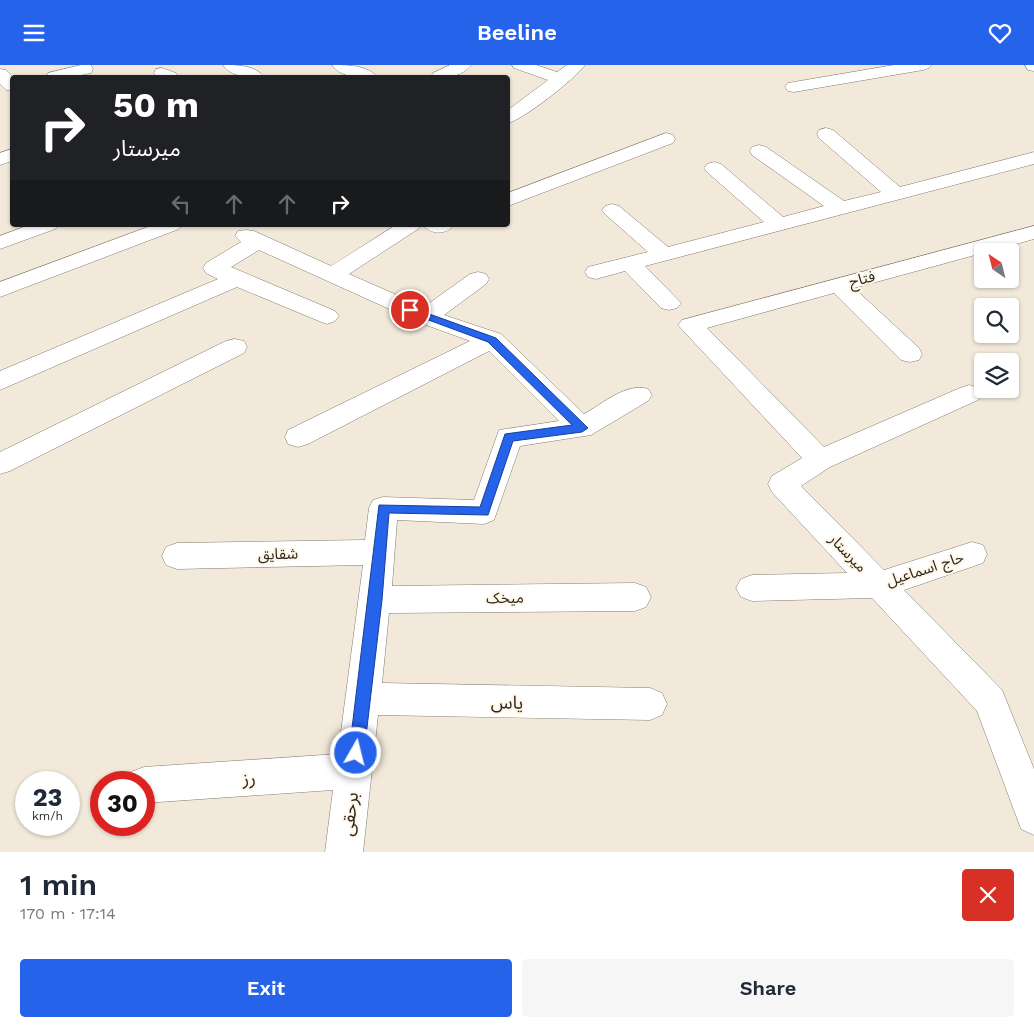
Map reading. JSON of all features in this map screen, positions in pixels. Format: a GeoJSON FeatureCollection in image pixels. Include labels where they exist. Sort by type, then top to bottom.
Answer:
{"type":"FeatureCollection","features":[{"type":"Feature","properties":{"kind":"street"},"geometry":{"type":"LineString","coordinates":[[231,65],[252,75]]}},
{"type":"Feature","properties":{"kind":"street"},"geometry":{"type":"LineString","coordinates":[[340,65],[364,75]]}},
{"type":"Feature","properties":{"kind":"street"},"geometry":{"type":"LineString","coordinates":[[443,75],[463,65]]}},
{"type":"Feature","properties":{"kind":"street"},"geometry":{"type":"LineString","coordinates":[[520,65],[560,79]]}},
{"type":"Feature","properties":{"kind":"street"},"geometry":{"type":"LineString","coordinates":[[510,116],[577,65]]}},
{"type":"Feature","properties":{"kind":"street"},"geometry":{"type":"LineString","coordinates":[[794,87],[924,65]]}},
{"type":"Feature","properties":{"kind":"street"},"geometry":{"type":"LineString","coordinates":[[62,75],[86,69]]}},
{"type":"Feature","properties":{"kind":"street"},"geometry":{"type":"LineString","coordinates":[[0,74],[10,84]]}},
{"type":"Feature","properties":{"kind":"street"},"geometry":{"type":"LineString","coordinates":[[826,134],[896,194]]}},
{"type":"Feature","properties":{"kind":"street"},"geometry":{"type":"LineString","coordinates":[[510,200],[666,139]]}},
{"type":"Feature","properties":{"kind":"street"},"geometry":{"type":"LineString","coordinates":[[760,151],[840,208]]}},
{"type":"Feature","properties":{"kind":"street"},"geometry":{"type":"LineString","coordinates":[[596,272],[1034,158]]}},
{"type":"Feature","properties":{"kind":"street"},"geometry":{"type":"LineString","coordinates":[[714,168],[780,224]]}},
{"type":"Feature","properties":{"kind":"street"},"geometry":{"type":"LineString","coordinates":[[612,210],[664,254]]}},
{"type":"Feature","properties":{"kind":"street"},"geometry":{"type":"LineString","coordinates":[[0,243],[43,227]]}},
{"type":"Feature","properties":{"kind":"street"},"geometry":{"type":"LineString","coordinates":[[0,291],[167,227]]}},
{"type":"Feature","properties":{"kind":"street"},"geometry":{"type":"LineString","coordinates":[[332,275],[408,227]]}},
{"type":"Feature","properties":{"kind":"street","name":"فتاح"},"geometry":{"type":"LineString","coordinates":[[820,460],[690,325],[1034,232]]}},
{"type":"Feature","properties":{"kind":"street"},"geometry":{"type":"LineString","coordinates":[[327,316],[214,269],[264,233],[332,275],[426,317],[492,340],[582,428],[639,395]]}},
{"type":"Feature","properties":{"kind":"street"},"geometry":{"type":"LineString","coordinates":[[630,263],[669,303]]}},
{"type":"Feature","properties":{"kind":"street"},"geometry":{"type":"LineString","coordinates":[[0,381],[237,279]]}},
{"type":"Feature","properties":{"kind":"street"},"geometry":{"type":"LineString","coordinates":[[426,317],[478,279]]}},
{"type":"Feature","properties":{"kind":"street"},"geometry":{"type":"LineString","coordinates":[[838,285],[910,354]]}},
{"type":"Feature","properties":{"kind":"street"},"geometry":{"type":"LineString","coordinates":[[298,437],[492,340]]}},
{"type":"Feature","properties":{"kind":"street"},"geometry":{"type":"LineString","coordinates":[[0,464],[235,347]]}},
{"type":"Feature","properties":{"kind":"street"},"geometry":{"type":"LineString","coordinates":[[820,460],[969,394]]}},
{"type":"Feature","properties":{"kind":"street","name":"برحقی"},"geometry":{"type":"LineString","coordinates":[[344,852],[376,600],[383,508],[484,512],[509,437],[582,428]]}},
{"type":"Feature","properties":{"kind":"street","name":"میرستار"},"geometry":{"type":"LineString","coordinates":[[820,460],[782,484],[990,701],[1034,816]]}},
{"type":"Feature","properties":{"kind":"street","name":"شقایق"},"geometry":{"type":"LineString","coordinates":[[177,556],[380,552]]}},
{"type":"Feature","properties":{"kind":"street","name":"حاج اسماعیل"},"geometry":{"type":"LineString","coordinates":[[752,588],[878,585],[972,554]]}},
{"type":"Feature","properties":{"kind":"street","name":"میخک"},"geometry":{"type":"LineString","coordinates":[[376,600],[635,597]]}},
{"type":"Feature","properties":{"kind":"street","name":"یاس"},"geometry":{"type":"LineString","coordinates":[[363,699],[650,704]]}},
{"type":"Feature","properties":{"kind":"street","name":"رز"},"geometry":{"type":"LineString","coordinates":[[155,784],[354,771]]}},
{"type":"Feature","properties":{"kind":"route"},"geometry":{"type":"LineString","coordinates":[[356,753],[376,600],[383,508],[484,512],[509,437],[582,428],[492,340],[410,310]]}}]}
